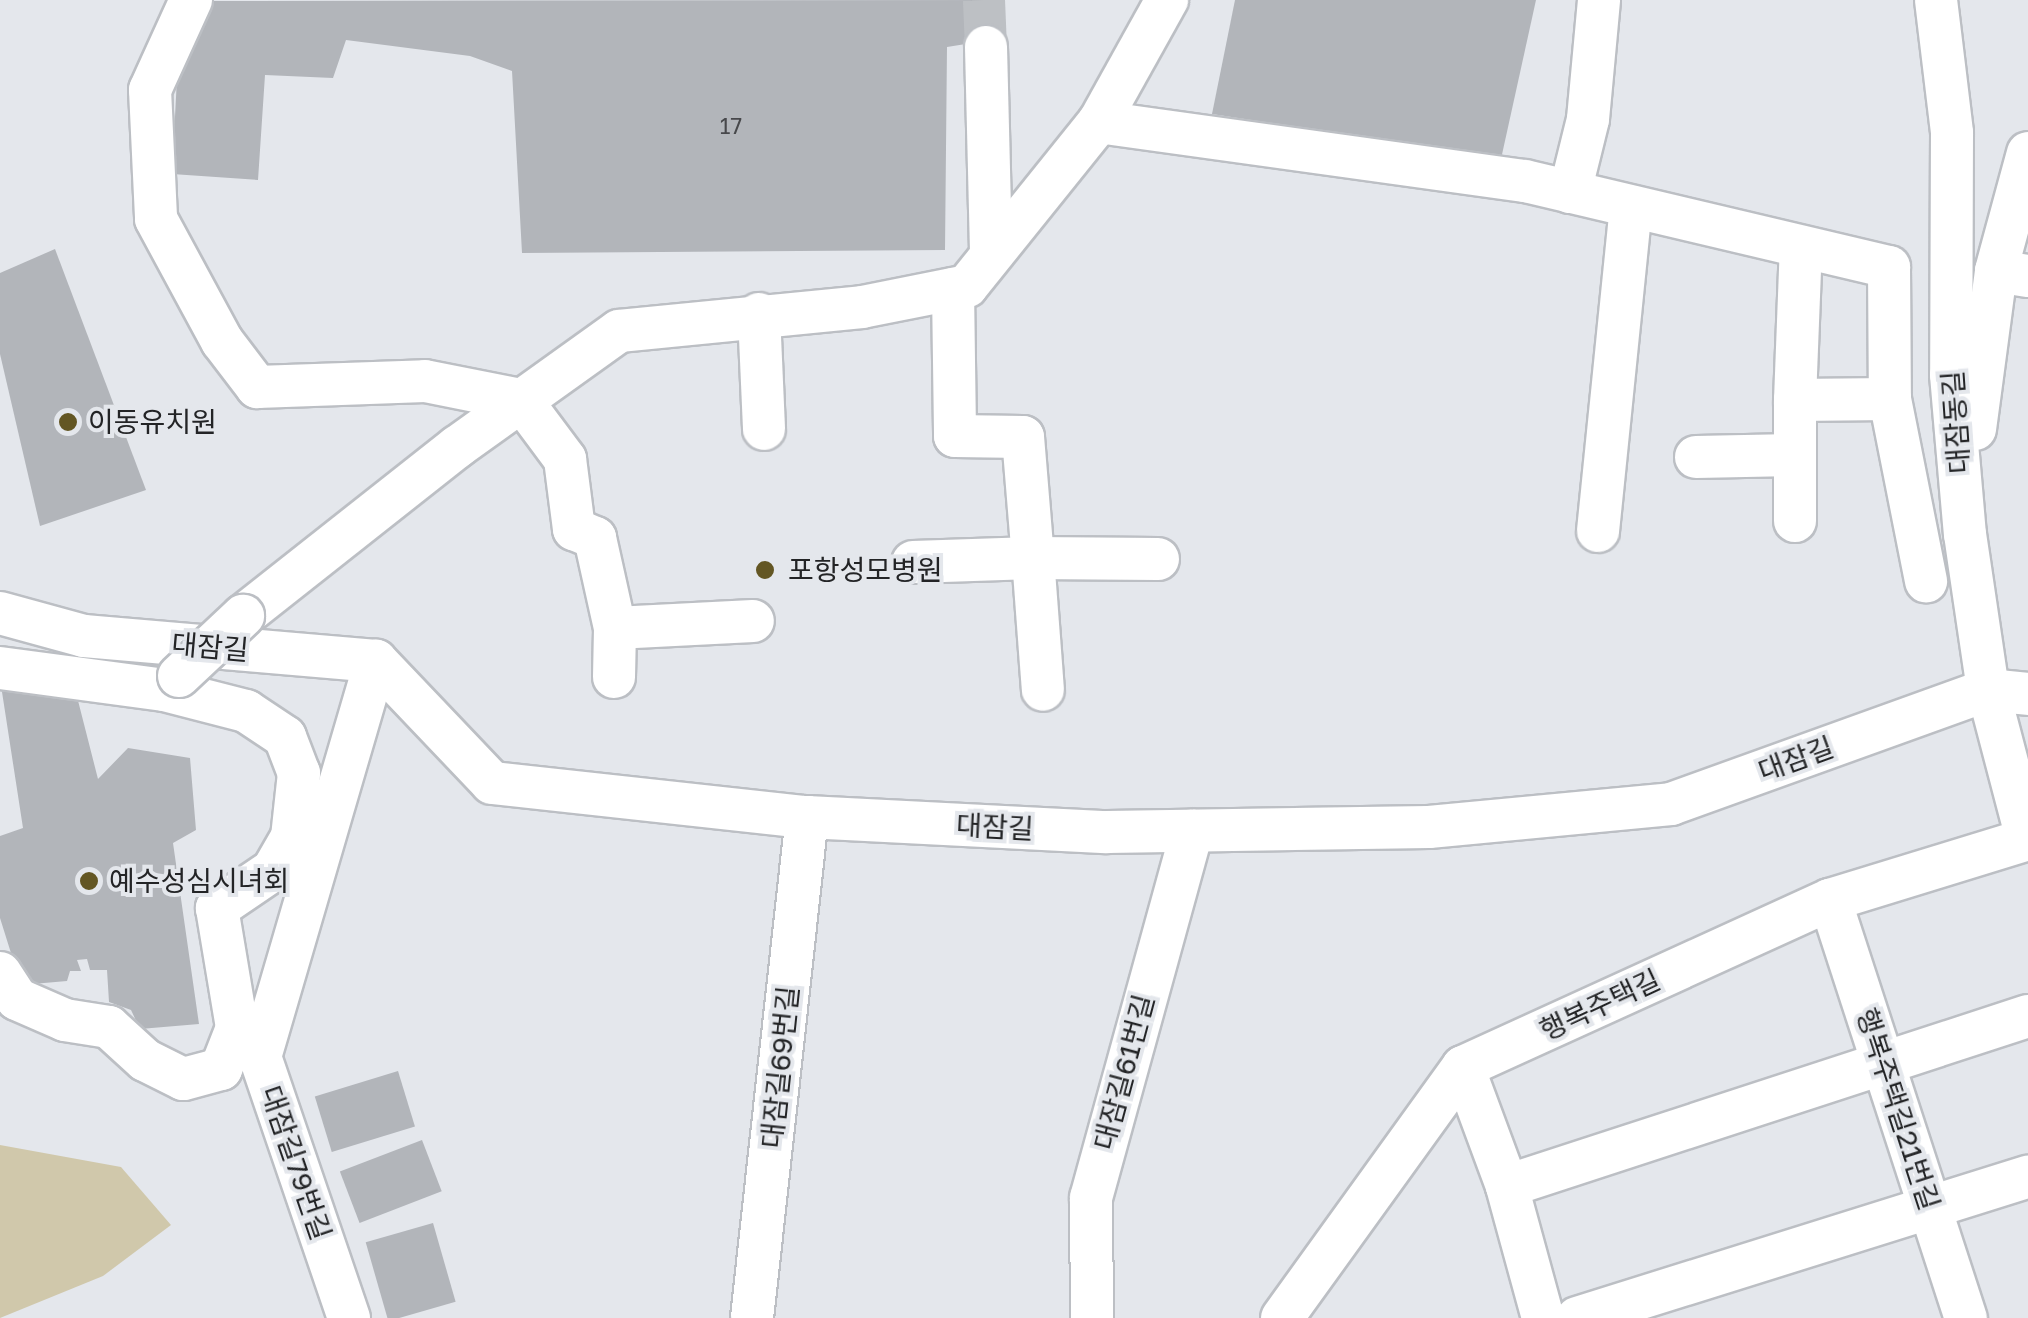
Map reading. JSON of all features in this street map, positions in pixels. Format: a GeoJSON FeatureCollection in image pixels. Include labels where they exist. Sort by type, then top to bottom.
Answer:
{"type":"FeatureCollection","features":[{"type":"Feature","properties":{"kind":"street"},"geometry":{"type":"LineString","coordinates":[[191,0],[150,90],[156,218],[222,341],[257,387],[425,381],[521,400],[565,459],[574,530],[594,538],[615,628],[614,677]]}},
{"type":"Feature","properties":{"kind":"street"},"geometry":{"type":"LineString","coordinates":[[172,683],[243,616],[521,400],[619,331],[760,314],[862,307],[967,286],[1099,122],[1167,0]]}},
{"type":"Feature","properties":{"kind":"street"},"geometry":{"type":"LineString","coordinates":[[1570,192],[1588,118],[1599,0]]}},
{"type":"Feature","properties":{"kind":"street","name":"대잠동길"},"geometry":{"type":"LineString","coordinates":[[1936,0],[1952,133],[1951,375],[1965,534],[2008,692],[2028,839]]}},
{"type":"Feature","properties":{"kind":"street"},"geometry":{"type":"LineString","coordinates":[[986,48],[992,252]]}},
{"type":"Feature","properties":{"kind":"street"},"geometry":{"type":"LineString","coordinates":[[1099,122],[1570,192],[1889,267],[1890,398],[1926,581]]}},
{"type":"Feature","properties":{"kind":"street"},"geometry":{"type":"LineString","coordinates":[[1965,534],[2012,274],[2028,152]]}},
{"type":"Feature","properties":{"kind":"street"},"geometry":{"type":"LineString","coordinates":[[1598,530],[1631,207]]}},
{"type":"Feature","properties":{"kind":"street"},"geometry":{"type":"LineString","coordinates":[[1794,522],[1801,248]]}},
{"type":"Feature","properties":{"kind":"street"},"geometry":{"type":"LineString","coordinates":[[953,289],[955,436],[1024,437],[1043,690]]}},
{"type":"Feature","properties":{"kind":"street"},"geometry":{"type":"LineString","coordinates":[[760,314],[764,429]]}},
{"type":"Feature","properties":{"kind":"street"},"geometry":{"type":"LineString","coordinates":[[1795,400],[1890,398]]}},
{"type":"Feature","properties":{"kind":"street"},"geometry":{"type":"LineString","coordinates":[[1696,457],[1794,455]]}},
{"type":"Feature","properties":{"kind":"street"},"geometry":{"type":"LineString","coordinates":[[913,562],[1158,559]]}},
{"type":"Feature","properties":{"kind":"street","name":"대잠길"},"geometry":{"type":"LineString","coordinates":[[0,613],[84,636],[376,661],[492,783],[808,817],[1192,831],[1429,828],[1670,804],[2008,692]]}},
{"type":"Feature","properties":{"kind":"street"},"geometry":{"type":"LineString","coordinates":[[615,628],[752,621]]}},
{"type":"Feature","properties":{"kind":"street","name":"대잠길79번길"},"geometry":{"type":"LineString","coordinates":[[349,1318],[260,1057],[376,661]]}},
{"type":"Feature","properties":{"kind":"street"},"geometry":{"type":"LineString","coordinates":[[0,668],[172,683],[246,711],[285,738],[299,773],[292,836],[273,870],[217,908],[237,1028],[221,1069],[184,1079],[145,1060],[109,1027],[65,1020],[18,1000],[0,973]]}},
{"type":"Feature","properties":{"kind":"street","name":"대잠길69번길"},"geometry":{"type":"LineString","coordinates":[[752,1318],[808,817]]}},
{"type":"Feature","properties":{"kind":"street","name":"대잠길61번길"},"geometry":{"type":"LineString","coordinates":[[1092,1318],[1091,1198],[1192,831]]}},
{"type":"Feature","properties":{"kind":"street","name":"행복주택길"},"geometry":{"type":"LineString","coordinates":[[1282,1318],[1463,1067],[1830,900],[2028,839]]}},
{"type":"Feature","properties":{"kind":"street","name":"행복주택길21번길"},"geometry":{"type":"LineString","coordinates":[[1830,900],[1966,1318]]}},
{"type":"Feature","properties":{"kind":"street"},"geometry":{"type":"LineString","coordinates":[[1507,1186],[2028,1016]]}},
{"type":"Feature","properties":{"kind":"street"},"geometry":{"type":"LineString","coordinates":[[1463,1067],[1507,1186],[1543,1318]]}},
{"type":"Feature","properties":{"kind":"street"},"geometry":{"type":"LineString","coordinates":[[1577,1318],[2028,1177]]}},
{"type":"Feature","properties":{"kind":"shaded area"},"geometry":{"type":"Polygon","coordinates":[[[0,1145],[121,1167],[171,1225],[103,1276],[0,1318],[0,1145]]]}},
{"type":"Feature","properties":{"kind":"building"},"geometry":{"type":"Polygon","coordinates":[[[1005,0],[1003,38],[947,47],[945,250],[522,253],[512,71],[470,56],[346,40],[333,78],[265,75],[258,180],[172,174],[178,59],[202,1],[1005,0]]]}},
{"type":"Feature","properties":{"kind":"building"},"geometry":{"type":"Polygon","coordinates":[[[1235,0],[1536,0],[1501,159],[1212,114],[1235,0]]]}},
{"type":"Feature","properties":{"kind":"building","name":"이동유치원"},"geometry":{"type":"Polygon","coordinates":[[[55,249],[146,490],[40,526],[0,354],[0,273],[55,249]]]}},
{"type":"Feature","properties":{"kind":"building","name":"예수성심시녀회"},"geometry":{"type":"Polygon","coordinates":[[[0,679],[73,681],[98,779],[128,748],[190,758],[196,830],[173,843],[199,1024],[140,1029],[131,1010],[109,1002],[107,970],[90,970],[87,959],[77,960],[81,971],[70,971],[67,981],[21,985],[0,918],[0,836],[23,828],[0,679]]]}},
{"type":"Feature","properties":{"kind":"building"},"geometry":{"type":"Polygon","coordinates":[[[398,1071],[415,1126],[332,1152],[315,1096],[398,1071]]]}},
{"type":"Feature","properties":{"kind":"building"},"geometry":{"type":"Polygon","coordinates":[[[422,1140],[442,1191],[360,1223],[340,1172],[422,1140]]]}},
{"type":"Feature","properties":{"kind":"building"},"geometry":{"type":"Polygon","coordinates":[[[433,1223],[456,1302],[387,1318],[366,1242],[433,1223]]]}},
{"type":"Feature","properties":{"kind":"tunnel"},"geometry":{"type":"LineString","coordinates":[[984,0],[986,47]]}},
{"type":"Feature","properties":{"kind":"place","name":"이동유치원"},"geometry":{"type":"Point","coordinates":[68,422]}},
{"type":"Feature","properties":{"kind":"place","name":"포항성모병원"},"geometry":{"type":"Point","coordinates":[765,570]}},
{"type":"Feature","properties":{"kind":"place","name":"예수성심시녀회"},"geometry":{"type":"Point","coordinates":[89,881]}}]}
